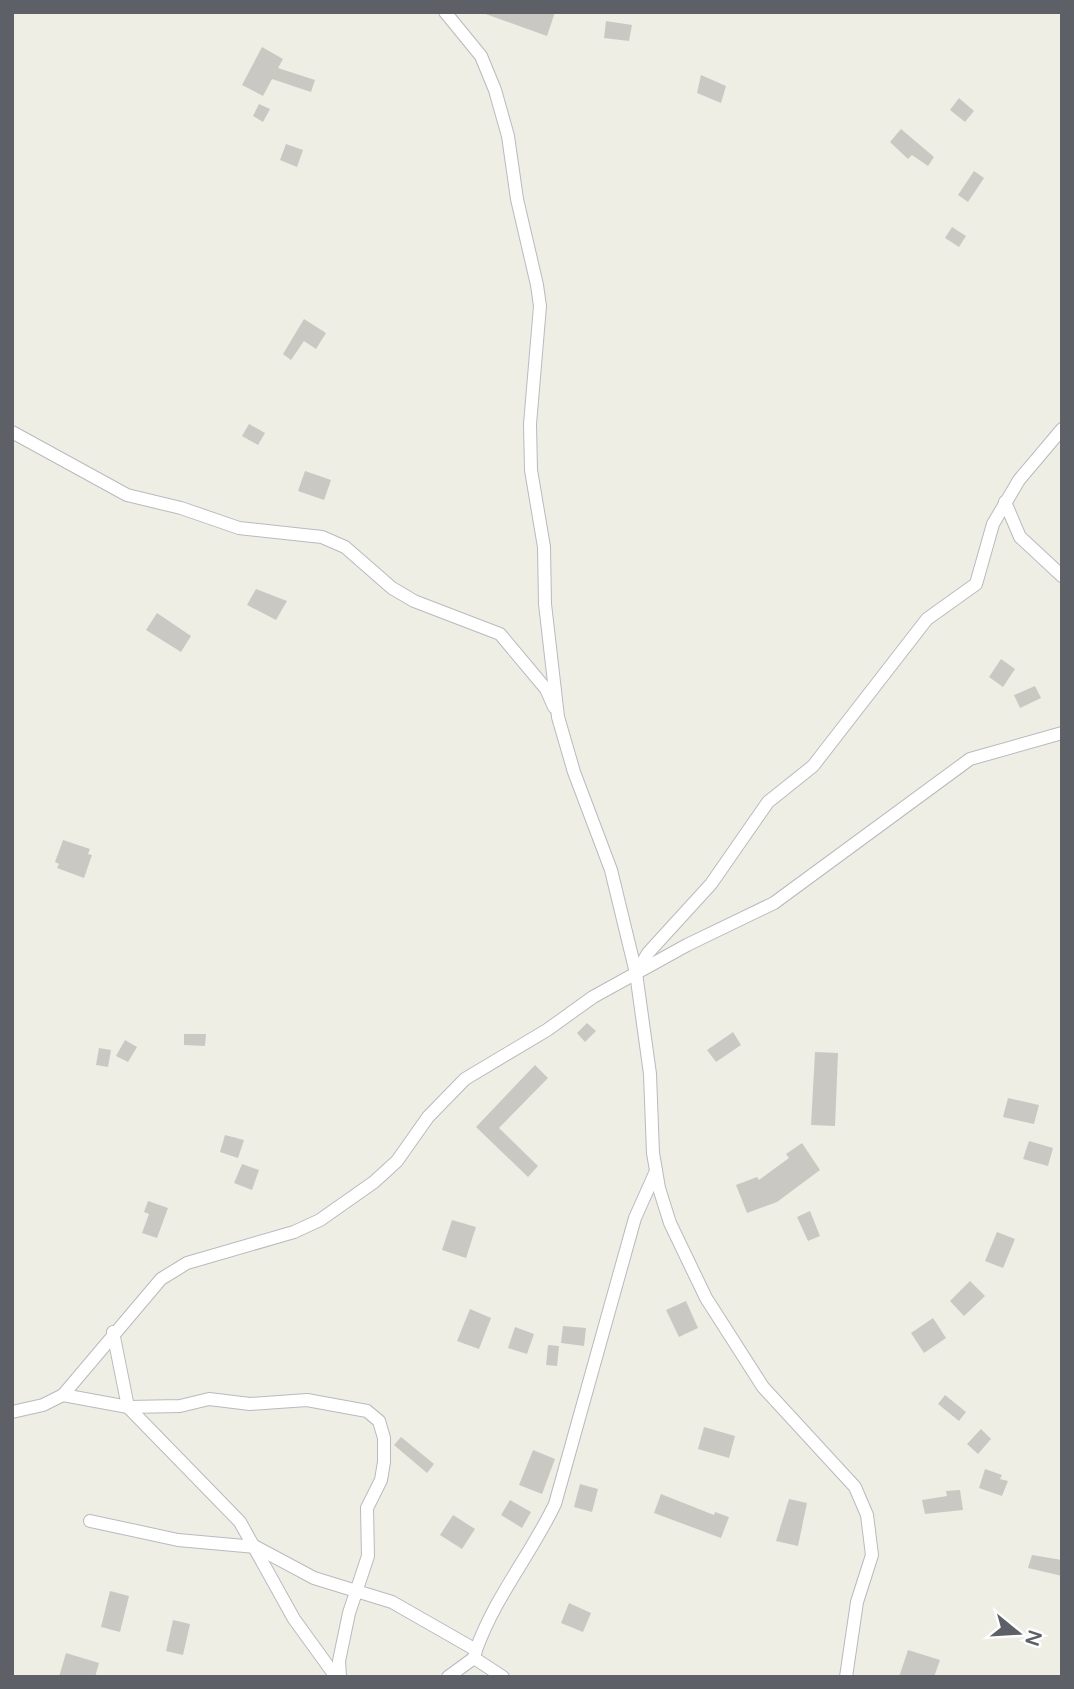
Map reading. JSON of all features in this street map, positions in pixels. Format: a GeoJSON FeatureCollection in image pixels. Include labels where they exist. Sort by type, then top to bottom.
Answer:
{"type":"FeatureCollection","features":[{"type":"Feature","properties":{"kind":"street"},"geometry":{"type":"LineString","coordinates":[[445,12],[481,56],[495,90],[508,136],[517,199],[537,285],[540,306],[530,424],[530,470],[544,548],[545,604],[558,717]]}},
{"type":"Feature","properties":{"kind":"street"},"geometry":{"type":"LineString","coordinates":[[636,973],[648,953],[711,884],[768,802],[817,761],[927,619],[976,584],[993,524],[1005,502],[1019,480],[1062,429]]}},
{"type":"Feature","properties":{"kind":"street"},"geometry":{"type":"LineString","coordinates":[[12,432],[127,495],[181,508],[239,528],[322,537],[345,547],[392,588],[414,601],[500,634],[546,689],[558,717],[573,772],[611,870],[636,973],[650,1074],[656,1171],[670,1223],[706,1298],[763,1387],[855,1487],[867,1515],[872,1555],[857,1602],[846,1677]]}},
{"type":"Feature","properties":{"kind":"street"},"geometry":{"type":"LineString","coordinates":[[1005,502],[1020,537],[1062,576]]}},
{"type":"Feature","properties":{"kind":"street"},"geometry":{"type":"LineString","coordinates":[[12,1412],[43,1405],[63,1395],[80,1379],[113,1332],[161,1279],[187,1263],[294,1232],[320,1220],[374,1182],[397,1161],[428,1117],[464,1079],[636,973],[774,903],[970,759],[1062,733]]}},
{"type":"Feature","properties":{"kind":"street"},"geometry":{"type":"LineString","coordinates":[[448,1677],[475,1654],[494,1604],[540,1536],[555,1504],[635,1218],[656,1171]]}},
{"type":"Feature","properties":{"kind":"street"},"geometry":{"type":"LineString","coordinates":[[113,1332],[128,1407],[240,1522],[294,1619],[338,1677]]}},
{"type":"Feature","properties":{"kind":"street"},"geometry":{"type":"LineString","coordinates":[[63,1395],[128,1407],[180,1406],[209,1399],[250,1404],[307,1400],[367,1411],[379,1421],[384,1438],[384,1462],[381,1480],[367,1508],[368,1556],[349,1613],[338,1677]]}},
{"type":"Feature","properties":{"kind":"street"},"geometry":{"type":"LineString","coordinates":[[90,1521],[178,1540],[256,1547],[314,1578],[392,1602],[475,1654],[503,1677]]}},
{"type":"Feature","properties":{"kind":"building"},"geometry":{"type":"Polygon","coordinates":[[[480,12],[555,12],[547,36],[480,12]]]}},
{"type":"Feature","properties":{"kind":"building"},"geometry":{"type":"Polygon","coordinates":[[[606,21],[632,25],[629,41],[604,38],[606,21]]]}},
{"type":"Feature","properties":{"kind":"building"},"geometry":{"type":"Polygon","coordinates":[[[262,47],[283,59],[278,68],[315,80],[311,92],[272,79],[263,96],[242,85],[262,47]]]}},
{"type":"Feature","properties":{"kind":"building"},"geometry":{"type":"Polygon","coordinates":[[[701,75],[726,86],[721,103],[697,93],[701,75]]]}},
{"type":"Feature","properties":{"kind":"building"},"geometry":{"type":"Polygon","coordinates":[[[959,98],[974,111],[965,122],[950,110],[959,98]]]}},
{"type":"Feature","properties":{"kind":"building"},"geometry":{"type":"Polygon","coordinates":[[[259,104],[270,109],[263,122],[253,116],[259,104]]]}},
{"type":"Feature","properties":{"kind":"building"},"geometry":{"type":"Polygon","coordinates":[[[901,129],[934,157],[928,166],[912,155],[908,159],[890,142],[901,129]]]}},
{"type":"Feature","properties":{"kind":"building"},"geometry":{"type":"Polygon","coordinates":[[[286,144],[303,150],[297,167],[280,160],[286,144]]]}},
{"type":"Feature","properties":{"kind":"building"},"geometry":{"type":"Polygon","coordinates":[[[974,171],[984,178],[968,202],[958,195],[974,171]]]}},
{"type":"Feature","properties":{"kind":"building"},"geometry":{"type":"Polygon","coordinates":[[[952,227],[966,236],[959,247],[945,238],[952,227]]]}},
{"type":"Feature","properties":{"kind":"building"},"geometry":{"type":"Polygon","coordinates":[[[304,319],[326,333],[316,349],[304,341],[291,360],[283,354],[304,319]]]}},
{"type":"Feature","properties":{"kind":"building"},"geometry":{"type":"Polygon","coordinates":[[[249,424],[265,433],[258,445],[242,436],[249,424]]]}},
{"type":"Feature","properties":{"kind":"building"},"geometry":{"type":"Polygon","coordinates":[[[305,471],[331,480],[324,500],[298,491],[305,471]]]}},
{"type":"Feature","properties":{"kind":"building"},"geometry":{"type":"Polygon","coordinates":[[[256,589],[287,601],[276,620],[247,605],[256,589]]]}},
{"type":"Feature","properties":{"kind":"building"},"geometry":{"type":"Polygon","coordinates":[[[157,613],[191,636],[181,652],[146,630],[157,613]]]}},
{"type":"Feature","properties":{"kind":"building"},"geometry":{"type":"Polygon","coordinates":[[[1001,659],[1015,669],[1003,687],[989,677],[1001,659]]]}},
{"type":"Feature","properties":{"kind":"building"},"geometry":{"type":"Polygon","coordinates":[[[1035,686],[1041,698],[1020,708],[1014,695],[1035,686]]]}},
{"type":"Feature","properties":{"kind":"building"},"geometry":{"type":"Polygon","coordinates":[[[63,840],[90,849],[88,854],[92,855],[84,878],[57,868],[59,864],[55,862],[63,840]]]}},
{"type":"Feature","properties":{"kind":"building"},"geometry":{"type":"Polygon","coordinates":[[[587,1023],[596,1031],[585,1042],[577,1033],[587,1023]]]}},
{"type":"Feature","properties":{"kind":"building"},"geometry":{"type":"Polygon","coordinates":[[[733,1032],[741,1045],[716,1062],[707,1050],[733,1032]]]}},
{"type":"Feature","properties":{"kind":"building"},"geometry":{"type":"Polygon","coordinates":[[[184,1034],[206,1034],[205,1046],[184,1045],[184,1034]]]}},
{"type":"Feature","properties":{"kind":"building"},"geometry":{"type":"Polygon","coordinates":[[[125,1040],[137,1047],[128,1062],[116,1056],[125,1040]]]}},
{"type":"Feature","properties":{"kind":"building"},"geometry":{"type":"Polygon","coordinates":[[[99,1048],[111,1050],[108,1067],[96,1065],[99,1048]]]}},
{"type":"Feature","properties":{"kind":"building"},"geometry":{"type":"Polygon","coordinates":[[[815,1052],[838,1053],[835,1126],[811,1125],[815,1052]]]}},
{"type":"Feature","properties":{"kind":"building"},"geometry":{"type":"Polygon","coordinates":[[[535,1065],[548,1078],[499,1128],[538,1166],[528,1177],[476,1127],[535,1065]]]}},
{"type":"Feature","properties":{"kind":"building"},"geometry":{"type":"Polygon","coordinates":[[[1008,1098],[1039,1105],[1034,1124],[1003,1117],[1008,1098]]]}},
{"type":"Feature","properties":{"kind":"building"},"geometry":{"type":"Polygon","coordinates":[[[225,1135],[244,1140],[238,1158],[220,1152],[225,1135]]]}},
{"type":"Feature","properties":{"kind":"building"},"geometry":{"type":"Polygon","coordinates":[[[1029,1141],[1053,1148],[1048,1166],[1023,1159],[1029,1141]]]}},
{"type":"Feature","properties":{"kind":"building"},"geometry":{"type":"Polygon","coordinates":[[[802,1143],[820,1170],[777,1202],[747,1213],[736,1185],[757,1177],[759,1180],[789,1158],[786,1154],[802,1143]]]}},
{"type":"Feature","properties":{"kind":"building"},"geometry":{"type":"Polygon","coordinates":[[[242,1164],[259,1170],[252,1190],[234,1183],[242,1164]]]}},
{"type":"Feature","properties":{"kind":"building"},"geometry":{"type":"Polygon","coordinates":[[[148,1201],[168,1208],[157,1238],[142,1233],[149,1214],[144,1212],[148,1201]]]}},
{"type":"Feature","properties":{"kind":"building"},"geometry":{"type":"Polygon","coordinates":[[[810,1211],[820,1236],[808,1241],[797,1217],[810,1211]]]}},
{"type":"Feature","properties":{"kind":"building"},"geometry":{"type":"Polygon","coordinates":[[[452,1220],[476,1227],[466,1258],[442,1250],[452,1220]]]}},
{"type":"Feature","properties":{"kind":"building"},"geometry":{"type":"Polygon","coordinates":[[[997,1232],[1015,1239],[1003,1268],[985,1261],[997,1232]]]}},
{"type":"Feature","properties":{"kind":"building"},"geometry":{"type":"Polygon","coordinates":[[[970,1281],[985,1296],[964,1316],[950,1301],[970,1281]]]}},
{"type":"Feature","properties":{"kind":"building"},"geometry":{"type":"Polygon","coordinates":[[[686,1301],[698,1328],[679,1337],[666,1310],[686,1301]]]}},
{"type":"Feature","properties":{"kind":"building"},"geometry":{"type":"Polygon","coordinates":[[[470,1309],[491,1318],[479,1349],[457,1341],[470,1309]]]}},
{"type":"Feature","properties":{"kind":"building"},"geometry":{"type":"Polygon","coordinates":[[[933,1318],[946,1338],[924,1353],[911,1333],[933,1318]]]}},
{"type":"Feature","properties":{"kind":"building"},"geometry":{"type":"Polygon","coordinates":[[[563,1326],[586,1328],[584,1346],[561,1343],[563,1326]]]}},
{"type":"Feature","properties":{"kind":"building"},"geometry":{"type":"Polygon","coordinates":[[[515,1327],[534,1334],[527,1354],[508,1348],[515,1327]]]}},
{"type":"Feature","properties":{"kind":"building"},"geometry":{"type":"Polygon","coordinates":[[[548,1345],[559,1346],[557,1366],[546,1365],[548,1345]]]}},
{"type":"Feature","properties":{"kind":"building"},"geometry":{"type":"Polygon","coordinates":[[[945,1395],[966,1412],[959,1421],[938,1404],[945,1395]]]}},
{"type":"Feature","properties":{"kind":"building"},"geometry":{"type":"Polygon","coordinates":[[[704,1427],[735,1436],[729,1458],[698,1449],[704,1427]]]}},
{"type":"Feature","properties":{"kind":"building"},"geometry":{"type":"Polygon","coordinates":[[[981,1429],[991,1439],[978,1454],[967,1444],[981,1429]]]}},
{"type":"Feature","properties":{"kind":"building"},"geometry":{"type":"Polygon","coordinates":[[[401,1437],[434,1464],[427,1473],[394,1445],[401,1437]]]}},
{"type":"Feature","properties":{"kind":"building"},"geometry":{"type":"Polygon","coordinates":[[[533,1450],[555,1459],[542,1494],[519,1485],[533,1450]]]}},
{"type":"Feature","properties":{"kind":"building"},"geometry":{"type":"Polygon","coordinates":[[[985,1469],[1002,1475],[1000,1479],[1008,1481],[1002,1496],[979,1488],[985,1469]]]}},
{"type":"Feature","properties":{"kind":"building"},"geometry":{"type":"Polygon","coordinates":[[[580,1484],[598,1489],[592,1512],[574,1507],[580,1484]]]}},
{"type":"Feature","properties":{"kind":"building"},"geometry":{"type":"Polygon","coordinates":[[[960,1490],[963,1510],[925,1514],[922,1500],[947,1496],[946,1491],[960,1490]]]}},
{"type":"Feature","properties":{"kind":"building"},"geometry":{"type":"Polygon","coordinates":[[[661,1494],[714,1515],[715,1512],[729,1517],[721,1538],[654,1513],[661,1494]]]}},
{"type":"Feature","properties":{"kind":"building"},"geometry":{"type":"Polygon","coordinates":[[[789,1499],[807,1503],[798,1546],[776,1541],[789,1499]]]}},
{"type":"Feature","properties":{"kind":"building"},"geometry":{"type":"Polygon","coordinates":[[[510,1500],[531,1512],[522,1528],[501,1515],[510,1500]]]}},
{"type":"Feature","properties":{"kind":"building"},"geometry":{"type":"Polygon","coordinates":[[[453,1515],[475,1529],[462,1549],[440,1535],[453,1515]]]}},
{"type":"Feature","properties":{"kind":"building"},"geometry":{"type":"Polygon","coordinates":[[[1032,1555],[1062,1560],[1062,1576],[1028,1568],[1032,1555]]]}},
{"type":"Feature","properties":{"kind":"building"},"geometry":{"type":"Polygon","coordinates":[[[110,1591],[129,1596],[120,1632],[101,1627],[110,1591]]]}},
{"type":"Feature","properties":{"kind":"building"},"geometry":{"type":"Polygon","coordinates":[[[569,1603],[591,1613],[583,1632],[561,1623],[569,1603]]]}},
{"type":"Feature","properties":{"kind":"building"},"geometry":{"type":"Polygon","coordinates":[[[173,1620],[190,1624],[183,1655],[166,1651],[173,1620]]]}},
{"type":"Feature","properties":{"kind":"building"},"geometry":{"type":"Polygon","coordinates":[[[908,1650],[940,1660],[934,1677],[899,1677],[908,1650]]]}},
{"type":"Feature","properties":{"kind":"building"},"geometry":{"type":"Polygon","coordinates":[[[66,1653],[99,1663],[95,1677],[59,1677],[66,1653]]]}}]}
